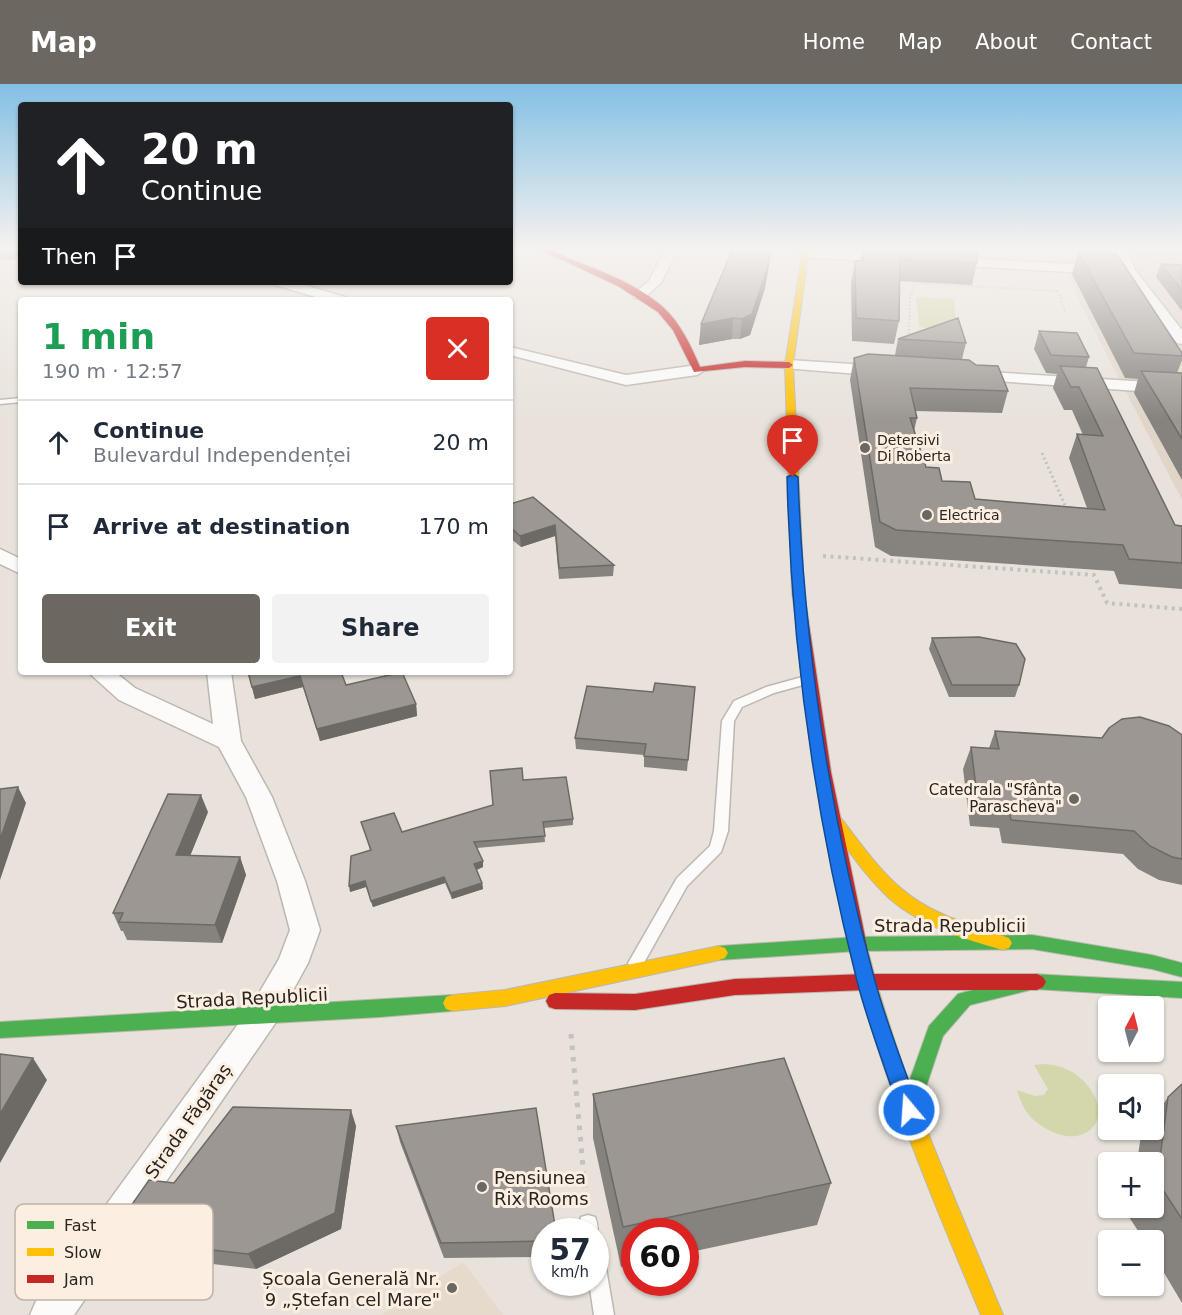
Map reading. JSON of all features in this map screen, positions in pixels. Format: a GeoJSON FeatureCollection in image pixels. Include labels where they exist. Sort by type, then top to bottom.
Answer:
{"type":"FeatureCollection","features":[{"type":"Feature","properties":{"kind":"main road"},"geometry":{"type":"LineString","coordinates":[[655,305],[671,321],[688,349],[697,370],[745,364],[789,365]]}},
{"type":"Feature","properties":{"kind":"main road"},"geometry":{"type":"LineString","coordinates":[[798,305],[789,365],[795,554],[807,680],[829,814],[866,982],[909,1110],[992,1315]]}},
{"type":"Feature","properties":{"kind":"main road"},"geometry":{"type":"LineString","coordinates":[[829,814],[897,894],[935,919],[967,933],[1003,943]]}},
{"type":"Feature","properties":{"kind":"main road","name":"Strada Republicii"},"geometry":{"type":"LineString","coordinates":[[0,1030],[380,1009],[505,998],[726,951],[857,944],[1032,942],[1152,962],[1182,970]]}},
{"type":"Feature","properties":{"kind":"main road","name":"Strada Republicii"},"geometry":{"type":"LineString","coordinates":[[505,998],[568,1002],[635,1002],[735,987],[866,982],[1032,982],[1182,990]]}},
{"type":"Feature","properties":{"kind":"main road"},"geometry":{"type":"LineString","coordinates":[[909,1110],[935,1032],[964,999],[1032,982]]}},
{"type":"Feature","properties":{"kind":"street"},"geometry":{"type":"LineString","coordinates":[[1155,305],[1182,340]]}},
{"type":"Feature","properties":{"kind":"street"},"geometry":{"type":"LineString","coordinates":[[513,353],[626,380],[697,370]]}},
{"type":"Feature","properties":{"kind":"street"},"geometry":{"type":"LineString","coordinates":[[789,365],[899,372]]}},
{"type":"Feature","properties":{"kind":"street"},"geometry":{"type":"LineString","coordinates":[[958,375],[1182,388]]}},
{"type":"Feature","properties":{"kind":"street"},"geometry":{"type":"LineString","coordinates":[[1099,384],[1109,402]]}},
{"type":"Feature","properties":{"kind":"street"},"geometry":{"type":"LineString","coordinates":[[0,555],[18,566]]}},
{"type":"Feature","properties":{"kind":"street"},"geometry":{"type":"LineString","coordinates":[[104,675],[127,694],[228,741]]}},
{"type":"Feature","properties":{"kind":"street"},"geometry":{"type":"LineString","coordinates":[[219,675],[228,741]]}},
{"type":"Feature","properties":{"kind":"street","name":"Strada Făgăraș"},"geometry":{"type":"LineString","coordinates":[[129,1204],[263,1015],[292,963],[305,930],[291,881],[259,797],[228,741]]}},
{"type":"Feature","properties":{"kind":"street","name":"Strada Făgăraș"},"geometry":{"type":"LineString","coordinates":[[50,1315],[61,1300]]}},
{"type":"Feature","properties":{"kind":"lane"},"geometry":{"type":"LineString","coordinates":[[0,402],[18,400]]}},
{"type":"Feature","properties":{"kind":"lane"},"geometry":{"type":"LineString","coordinates":[[632,971],[682,882],[716,848],[721,831],[728,722],[738,704],[770,690],[807,680]]}},
{"type":"Feature","properties":{"kind":"lane"},"geometry":{"type":"LineString","coordinates":[[601,1296],[604,1315]]}},
{"type":"Feature","properties":{"kind":"path"},"geometry":{"type":"LineString","coordinates":[[909,305],[909,334]]}},
{"type":"Feature","properties":{"kind":"path"},"geometry":{"type":"LineString","coordinates":[[1042,453],[1071,519]]}},
{"type":"Feature","properties":{"kind":"path"},"geometry":{"type":"LineString","coordinates":[[795,554],[1094,575]]}},
{"type":"Feature","properties":{"kind":"path"},"geometry":{"type":"LineString","coordinates":[[1089,564],[1107,603],[1182,609]]}},
{"type":"Feature","properties":{"kind":"path"},"geometry":{"type":"LineString","coordinates":[[568,1002],[588,1218]]}},
{"type":"Feature","properties":{"kind":"shaded area"},"geometry":{"type":"Polygon","coordinates":[[[1081,305],[1182,305],[1182,500],[1081,305]]]}},
{"type":"Feature","properties":{"kind":"shaded area","name":"Școala Generală Nr. 9 „Ștefan cel Mare\""},"geometry":{"type":"Polygon","coordinates":[[[463,1262],[503,1315],[380,1315],[463,1262]]]}},
{"type":"Feature","properties":{"kind":"green space"},"geometry":{"type":"Polygon","coordinates":[[[917,305],[955,305],[957,331],[919,327],[917,305]]]}},
{"type":"Feature","properties":{"kind":"green space"},"geometry":{"type":"Polygon","coordinates":[[[1046,1064],[1063,1068],[1083,1080],[1098,1104],[1097,1121],[1091,1129],[1076,1136],[1058,1134],[1042,1126],[1029,1115],[1017,1090],[1035,1096],[1044,1095],[1048,1089],[1034,1065],[1046,1064]]]}},
{"type":"Feature","properties":{"kind":"building"},"geometry":{"type":"Polygon","coordinates":[[[709,305],[755,305],[752,314],[742,319],[733,318],[701,324],[709,305]]]}},
{"type":"Feature","properties":{"kind":"building"},"geometry":{"type":"Polygon","coordinates":[[[856,305],[899,305],[899,321],[856,318],[856,305]]]}},
{"type":"Feature","properties":{"kind":"building"},"geometry":{"type":"Polygon","coordinates":[[[1108,305],[1151,305],[1182,356],[1134,353],[1108,305]]]}},
{"type":"Feature","properties":{"kind":"building"},"geometry":{"type":"Polygon","coordinates":[[[958,318],[966,343],[898,339],[958,318]]]}},
{"type":"Feature","properties":{"kind":"building"},"geometry":{"type":"Polygon","coordinates":[[[1039,331],[1077,333],[1089,357],[1051,355],[1039,331]]]}},
{"type":"Feature","properties":{"kind":"building"},"geometry":{"type":"Polygon","coordinates":[[[868,354],[969,360],[976,365],[998,366],[1008,391],[910,388],[917,418],[910,418],[926,467],[939,468],[942,481],[970,482],[975,499],[1105,510],[1077,434],[1103,436],[1079,387],[1071,387],[1060,366],[1097,368],[1175,525],[1182,526],[1182,563],[1129,559],[1123,545],[896,530],[880,522],[854,358],[868,354]]]}},
{"type":"Feature","properties":{"kind":"building"},"geometry":{"type":"Polygon","coordinates":[[[1141,371],[1182,373],[1182,439],[1141,371]]]}},
{"type":"Feature","properties":{"kind":"building"},"geometry":{"type":"Polygon","coordinates":[[[533,497],[614,565],[559,568],[555,525],[520,536],[513,530],[513,503],[533,497]]]}},
{"type":"Feature","properties":{"kind":"building"},"geometry":{"type":"Polygon","coordinates":[[[979,637],[1016,644],[1025,659],[1019,685],[952,685],[932,638],[979,637]]]}},
{"type":"Feature","properties":{"kind":"building"},"geometry":{"type":"Polygon","coordinates":[[[249,675],[342,675],[346,685],[389,675],[403,675],[416,704],[317,729],[300,676],[252,687],[249,675]]]}},
{"type":"Feature","properties":{"kind":"building"},"geometry":{"type":"Polygon","coordinates":[[[655,683],[695,687],[688,760],[644,756],[646,744],[575,738],[587,686],[653,692],[655,683]]]}},
{"type":"Feature","properties":{"kind":"building","name":"Catedrala \"Sfânta Parascheva\""},"geometry":{"type":"Polygon","coordinates":[[[1140,717],[1169,726],[1182,735],[1182,859],[1172,857],[1150,846],[1134,831],[1011,820],[1008,805],[978,803],[971,747],[999,749],[995,731],[1102,738],[1109,728],[1122,719],[1140,717]]]}},
{"type":"Feature","properties":{"kind":"building"},"geometry":{"type":"Polygon","coordinates":[[[522,768],[523,780],[566,777],[573,819],[543,822],[545,836],[474,842],[483,861],[474,864],[482,883],[451,893],[444,877],[371,901],[365,881],[349,886],[351,856],[371,850],[361,822],[394,813],[402,832],[493,805],[490,771],[522,768]]]}},
{"type":"Feature","properties":{"kind":"building"},"geometry":{"type":"Polygon","coordinates":[[[18,787],[0,840],[0,789],[18,787]]]}},
{"type":"Feature","properties":{"kind":"building"},"geometry":{"type":"Polygon","coordinates":[[[168,794],[201,795],[176,855],[240,857],[215,925],[119,922],[123,913],[113,913],[168,794]]]}},
{"type":"Feature","properties":{"kind":"building"},"geometry":{"type":"Polygon","coordinates":[[[0,1054],[33,1058],[0,1114],[0,1054]]]}},
{"type":"Feature","properties":{"kind":"building"},"geometry":{"type":"Polygon","coordinates":[[[784,1058],[831,1183],[666,1218],[621,1218],[593,1094],[784,1058]]]}},
{"type":"Feature","properties":{"kind":"building"},"geometry":{"type":"Polygon","coordinates":[[[1182,1084],[1182,1219],[1164,1192],[1164,1152],[1161,1152],[1168,1097],[1182,1084]]]}},
{"type":"Feature","properties":{"kind":"building"},"geometry":{"type":"Polygon","coordinates":[[[233,1107],[351,1110],[335,1213],[248,1254],[213,1250],[213,1204],[132,1204],[149,1180],[174,1183],[233,1107]]]}},
{"type":"Feature","properties":{"kind":"building","name":"Pensiunea Rix Rooms"},"geometry":{"type":"Polygon","coordinates":[[[536,1108],[554,1218],[531,1218],[531,1241],[441,1243],[396,1126],[536,1108]]]}},
{"type":"Feature","properties":{"kind":"traffic: fast"},"geometry":{"type":"LineString","coordinates":[[719,953],[857,944],[1032,942],[1152,962],[1182,970]]}},
{"type":"Feature","properties":{"kind":"traffic: fast"},"geometry":{"type":"LineString","coordinates":[[909,1110],[935,1032],[964,999],[1032,982]]}},
{"type":"Feature","properties":{"kind":"traffic: fast"},"geometry":{"type":"LineString","coordinates":[[1037,982],[1182,990]]}},
{"type":"Feature","properties":{"kind":"traffic: fast"},"geometry":{"type":"LineString","coordinates":[[0,1030],[452,1003]]}},
{"type":"Feature","properties":{"kind":"traffic: slow"},"geometry":{"type":"LineString","coordinates":[[798,305],[789,365],[798,591]]}},
{"type":"Feature","properties":{"kind":"traffic: slow"},"geometry":{"type":"LineString","coordinates":[[831,816],[879,877],[909,904],[948,925],[1003,943]]}},
{"type":"Feature","properties":{"kind":"traffic: slow"},"geometry":{"type":"LineString","coordinates":[[859,951],[900,1090],[935,1181],[992,1315]]}},
{"type":"Feature","properties":{"kind":"traffic: slow"},"geometry":{"type":"LineString","coordinates":[[452,1003],[505,998],[719,953]]}},
{"type":"Feature","properties":{"kind":"traffic: jam"},"geometry":{"type":"LineString","coordinates":[[655,305],[673,323],[697,370],[745,364],[789,365]]}},
{"type":"Feature","properties":{"kind":"traffic: jam"},"geometry":{"type":"LineString","coordinates":[[798,591],[823,772],[859,951]]}},
{"type":"Feature","properties":{"kind":"traffic: jam"},"geometry":{"type":"LineString","coordinates":[[555,1001],[635,1002],[735,987],[866,982],[1037,982]]}},
{"type":"Feature","properties":{"kind":"place","name":"Detersivi Di Roberta"},"geometry":{"type":"Point","coordinates":[865,448]}},
{"type":"Feature","properties":{"kind":"place","name":"Electrica"},"geometry":{"type":"Point","coordinates":[927,515]}},
{"type":"Feature","properties":{"kind":"place","name":"Catedrala \"Sfânta Parascheva\""},"geometry":{"type":"Point","coordinates":[1074,799]}},
{"type":"Feature","properties":{"kind":"place","name":"Pensiunea Rix Rooms"},"geometry":{"type":"Point","coordinates":[482,1187]}},
{"type":"Feature","properties":{"kind":"place","name":"Școala Generală Nr. 9 „Ștefan cel Mare\""},"geometry":{"type":"Point","coordinates":[452,1288]}},
{"type":"Feature","properties":{"kind":"route"},"geometry":{"type":"LineString","coordinates":[[793,477],[795,564],[807,680],[832,831],[866,982],[909,1110]]}}]}
